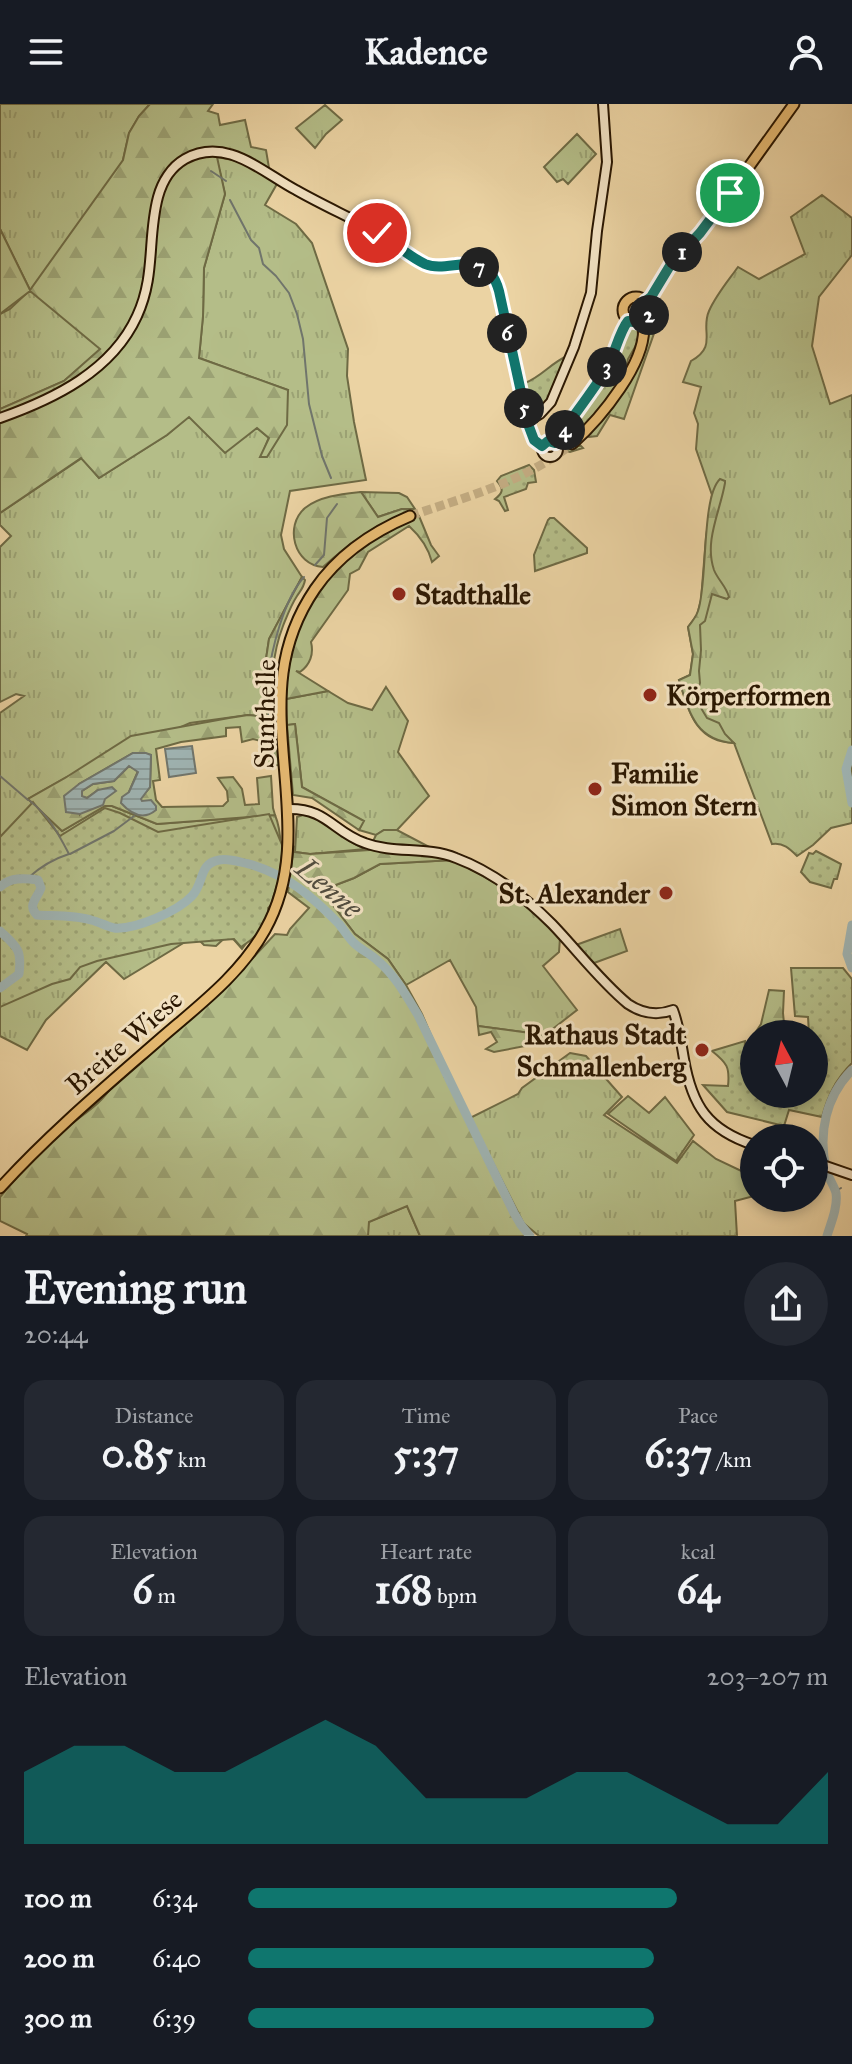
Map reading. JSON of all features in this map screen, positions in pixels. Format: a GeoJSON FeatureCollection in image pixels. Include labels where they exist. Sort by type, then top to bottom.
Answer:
{"type":"FeatureCollection","features":[{"type":"Feature","properties":{"kind":"main road"},"geometry":{"type":"LineString","coordinates":[[527,422],[551,402],[589,302],[607,162],[603,104]]}},
{"type":"Feature","properties":{"kind":"main road"},"geometry":{"type":"LineString","coordinates":[[646,301],[671,264],[720,207],[794,104]]}},
{"type":"Feature","properties":{"kind":"main road"},"geometry":{"type":"LineString","coordinates":[[0,418],[74,385],[101,365],[123,341],[137,316],[147,288],[155,209],[167,176],[184,160],[206,152],[220,152],[233,155],[381,235],[425,264],[465,263],[487,271],[499,291],[527,422],[531,434],[542,446]]}},
{"type":"Feature","properties":{"kind":"main road"},"geometry":{"type":"LineString","coordinates":[[643,322],[635,324],[628,321],[623,310],[626,301],[635,297],[646,301]]}},
{"type":"Feature","properties":{"kind":"main road"},"geometry":{"type":"LineString","coordinates":[[572,444],[602,415],[623,385],[642,341],[643,322],[650,312],[646,301]]}},
{"type":"Feature","properties":{"kind":"main road"},"geometry":{"type":"LineString","coordinates":[[555,443],[609,365],[628,321]]}},
{"type":"Feature","properties":{"kind":"main road"},"geometry":{"type":"LineString","coordinates":[[548,441],[555,443],[558,452],[552,457],[544,456],[542,446],[548,441]]}},
{"type":"Feature","properties":{"kind":"main road","name":"Sunthelle"},"geometry":{"type":"LineString","coordinates":[[288,846],[281,704],[288,645],[304,607],[321,580],[340,559],[377,531],[410,516]]}},
{"type":"Feature","properties":{"kind":"main road"},"geometry":{"type":"LineString","coordinates":[[288,809],[301,808],[315,812],[355,839],[372,846],[434,851],[464,861],[508,887],[531,904],[628,1004],[642,1012],[660,1014],[673,1010],[688,1079],[701,1107],[717,1128],[740,1139]]}},
{"type":"Feature","properties":{"kind":"main road","name":"Breite Wiese"},"geometry":{"type":"LineString","coordinates":[[0,1188],[73,1115],[220,987],[247,957],[275,910],[282,889],[288,846]]}},
{"type":"Feature","properties":{"kind":"main road"},"geometry":{"type":"LineString","coordinates":[[828,1166],[852,1175]]}},
{"type":"Feature","properties":{"kind":"green space"},"geometry":{"type":"Polygon","coordinates":[[[0,104],[150,104],[129,133],[123,160],[101,349],[64,381],[0,409],[0,314],[30,290],[0,229],[0,104]]]}},
{"type":"Feature","properties":{"kind":"green space"},"geometry":{"type":"Polygon","coordinates":[[[150,104],[213,104],[208,111],[218,114],[220,125],[245,120],[251,147],[266,150],[269,168],[281,177],[243,162],[217,157],[225,194],[204,268],[199,358],[288,390],[287,425],[267,457],[260,457],[269,438],[257,428],[225,453],[189,417],[167,435],[99,478],[81,458],[0,513],[0,409],[64,381],[100,349],[30,291],[0,314],[0,229],[30,290],[123,160],[129,133],[150,104]]]}},
{"type":"Feature","properties":{"kind":"green space"},"geometry":{"type":"Polygon","coordinates":[[[325,105],[342,120],[315,148],[296,128],[325,105]]]}},
{"type":"Feature","properties":{"kind":"green space"},"geometry":{"type":"Polygon","coordinates":[[[577,134],[596,154],[568,184],[563,179],[557,182],[544,167],[577,134]]]}},
{"type":"Feature","properties":{"kind":"green space"},"geometry":{"type":"Polygon","coordinates":[[[216,156],[243,162],[278,182],[265,205],[296,224],[312,243],[348,349],[347,376],[366,480],[290,491],[281,535],[284,549],[302,577],[269,639],[263,679],[267,717],[248,715],[190,723],[65,778],[28,799],[62,831],[105,806],[157,824],[275,815],[280,848],[278,866],[268,903],[251,936],[242,949],[229,934],[216,946],[204,945],[195,936],[124,979],[106,962],[46,1020],[27,1050],[0,1036],[0,713],[24,696],[16,694],[0,702],[0,547],[11,536],[0,525],[0,513],[82,458],[99,478],[167,435],[189,416],[257,428],[269,438],[288,390],[199,358],[204,268],[225,194],[216,156]]]}},
{"type":"Feature","properties":{"kind":"green space"},"geometry":{"type":"Polygon","coordinates":[[[822,195],[852,218],[852,255],[819,297],[812,346],[830,404],[852,395],[852,823],[831,828],[797,856],[783,845],[772,844],[734,743],[710,737],[702,731],[691,713],[679,680],[690,675],[693,654],[688,627],[697,615],[701,600],[712,495],[696,449],[698,424],[694,413],[701,387],[683,382],[691,361],[704,350],[709,311],[738,267],[759,279],[805,254],[791,217],[822,195]]]}},
{"type":"Feature","properties":{"kind":"green space"},"geometry":{"type":"Polygon","coordinates":[[[654,319],[658,322],[624,419],[610,415],[597,436],[587,436],[636,367],[654,319]]]}},
{"type":"Feature","properties":{"kind":"green space"},"geometry":{"type":"Polygon","coordinates":[[[630,326],[637,328],[639,340],[628,359],[625,373],[601,411],[569,442],[575,448],[580,445],[583,448],[570,452],[562,450],[560,444],[603,381],[630,326]]]}},
{"type":"Feature","properties":{"kind":"green space"},"geometry":{"type":"Polygon","coordinates":[[[567,356],[547,401],[534,410],[525,383],[567,356]]]}},
{"type":"Feature","properties":{"kind":"green space"},"geometry":{"type":"Polygon","coordinates":[[[529,465],[534,470],[536,482],[528,483],[526,489],[504,497],[508,510],[505,511],[495,499],[502,491],[497,481],[501,476],[529,465]]]}},
{"type":"Feature","properties":{"kind":"green space"},"geometry":{"type":"Polygon","coordinates":[[[720,479],[725,483],[712,537],[711,559],[729,597],[712,594],[705,621],[700,625],[700,683],[697,693],[698,703],[707,718],[719,723],[734,743],[721,741],[702,730],[691,713],[679,680],[690,675],[693,654],[688,627],[697,613],[701,598],[707,521],[714,489],[720,479]]]}},
{"type":"Feature","properties":{"kind":"green space"},"geometry":{"type":"Polygon","coordinates":[[[361,492],[399,493],[407,497],[415,509],[402,509],[378,517],[361,492]]]}},
{"type":"Feature","properties":{"kind":"green space"},"geometry":{"type":"Polygon","coordinates":[[[361,492],[378,517],[402,509],[415,509],[366,534],[323,567],[313,565],[295,544],[295,525],[299,516],[305,508],[318,501],[361,492]]]}},
{"type":"Feature","properties":{"kind":"green space"},"geometry":{"type":"Polygon","coordinates":[[[419,516],[439,556],[432,562],[423,542],[409,526],[368,552],[359,569],[350,574],[348,590],[311,642],[309,663],[300,672],[296,671],[328,691],[286,699],[287,667],[294,643],[321,586],[357,547],[419,516]]]}},
{"type":"Feature","properties":{"kind":"green space"},"geometry":{"type":"Polygon","coordinates":[[[550,518],[554,518],[587,548],[587,553],[535,571],[534,555],[550,518]]]}},
{"type":"Feature","properties":{"kind":"green space"},"geometry":{"type":"Polygon","coordinates":[[[302,577],[304,585],[283,626],[273,670],[271,715],[277,717],[279,765],[259,767],[265,751],[261,741],[253,739],[242,742],[240,727],[226,728],[226,736],[156,749],[160,780],[153,781],[156,800],[162,807],[223,806],[228,801],[227,791],[218,778],[233,777],[242,789],[245,805],[259,804],[257,778],[271,776],[275,815],[157,824],[105,806],[62,831],[28,799],[131,736],[248,715],[267,717],[263,679],[269,639],[302,577]],[[133,753],[79,784],[80,814],[98,790],[87,798],[82,797],[82,791],[93,784],[114,781],[129,766],[138,771],[129,792],[142,802],[140,799],[150,787],[151,755],[133,753]]]}},
{"type":"Feature","properties":{"kind":"green space"},"geometry":{"type":"Polygon","coordinates":[[[386,687],[408,721],[398,752],[429,796],[397,830],[384,830],[376,835],[359,830],[363,821],[302,787],[295,724],[287,725],[286,699],[328,691],[348,703],[372,710],[386,687]]]}},
{"type":"Feature","properties":{"kind":"green space"},"geometry":{"type":"Polygon","coordinates":[[[295,724],[302,787],[364,821],[359,830],[312,798],[293,795],[287,725],[295,724]]]}},
{"type":"Feature","properties":{"kind":"green space"},"geometry":{"type":"Polygon","coordinates":[[[33,802],[60,836],[105,808],[158,832],[269,814],[283,847],[279,878],[267,920],[256,935],[241,947],[234,939],[171,944],[97,961],[80,967],[70,979],[0,1007],[0,837],[33,802]]]}},
{"type":"Feature","properties":{"kind":"green space"},"geometry":{"type":"Polygon","coordinates":[[[303,815],[320,821],[366,849],[310,854],[295,852],[297,817],[303,815]]]}},
{"type":"Feature","properties":{"kind":"green space"},"geometry":{"type":"Polygon","coordinates":[[[384,830],[397,830],[454,860],[380,864],[333,886],[332,904],[355,934],[388,959],[406,985],[530,1236],[420,1236],[407,1206],[369,1222],[368,1236],[26,1236],[0,1221],[0,1197],[42,1150],[98,1103],[112,1086],[238,974],[275,934],[287,935],[309,908],[288,892],[294,846],[295,852],[310,854],[369,850],[376,835],[384,830]]]}},
{"type":"Feature","properties":{"kind":"green space"},"geometry":{"type":"Polygon","coordinates":[[[816,851],[841,864],[831,888],[810,882],[801,872],[809,853],[816,851]]]}},
{"type":"Feature","properties":{"kind":"green space"},"geometry":{"type":"Polygon","coordinates":[[[454,860],[528,906],[560,938],[559,952],[543,966],[577,1010],[545,1035],[478,1026],[476,1007],[450,960],[406,985],[388,959],[355,934],[332,904],[333,886],[380,864],[454,860]]]}},
{"type":"Feature","properties":{"kind":"green space"},"geometry":{"type":"Polygon","coordinates":[[[620,929],[627,951],[594,963],[576,945],[620,929]]]}},
{"type":"Feature","properties":{"kind":"green space"},"geometry":{"type":"Polygon","coordinates":[[[791,968],[843,968],[852,979],[852,1063],[841,1075],[828,1100],[828,1020],[795,1016],[791,968]]]}},
{"type":"Feature","properties":{"kind":"green space"},"geometry":{"type":"Polygon","coordinates":[[[769,990],[784,991],[784,1020],[762,1020],[769,990]]]}},
{"type":"Feature","properties":{"kind":"green space"},"geometry":{"type":"Polygon","coordinates":[[[478,1026],[545,1035],[546,1042],[494,1052],[486,1049],[497,1042],[491,1032],[479,1035],[478,1026]]]}},
{"type":"Feature","properties":{"kind":"green space"},"geometry":{"type":"Polygon","coordinates":[[[740,1043],[740,1108],[825,1108],[822,1117],[789,1110],[785,1124],[776,1124],[727,1112],[703,1085],[728,1086],[726,1066],[712,1051],[740,1043]]]}},
{"type":"Feature","properties":{"kind":"green space"},"geometry":{"type":"Polygon","coordinates":[[[570,1053],[586,1056],[622,1097],[604,1115],[677,1163],[693,1141],[716,1159],[740,1170],[740,1200],[735,1201],[737,1236],[539,1236],[521,1221],[470,1118],[518,1094],[570,1053]]]}},
{"type":"Feature","properties":{"kind":"green space"},"geometry":{"type":"Polygon","coordinates":[[[628,1096],[649,1113],[665,1097],[694,1135],[676,1161],[608,1114],[628,1096]]]}},
{"type":"Feature","properties":{"kind":"green space"},"geometry":{"type":"Polygon","coordinates":[[[407,1206],[420,1236],[368,1236],[368,1222],[407,1206]]]}},
{"type":"Feature","properties":{"kind":"shaded area"},"geometry":{"type":"Polygon","coordinates":[[[192,746],[196,773],[169,777],[165,749],[192,746]]]}},
{"type":"Feature","properties":{"kind":"shaded area"},"geometry":{"type":"Polygon","coordinates":[[[133,753],[151,755],[150,787],[141,799],[151,800],[156,810],[137,815],[121,803],[138,772],[129,766],[114,781],[93,784],[82,791],[82,796],[87,798],[98,790],[112,787],[116,791],[105,799],[103,805],[80,814],[66,812],[64,796],[133,753]]]}},
{"type":"Feature","properties":{"kind":"waterway"},"geometry":{"type":"LineString","coordinates":[[211,171],[226,181]]}},
{"type":"Feature","properties":{"kind":"waterway"},"geometry":{"type":"LineString","coordinates":[[230,200],[251,240],[259,248],[263,264],[289,293],[297,314],[303,339],[309,404],[331,478]]}},
{"type":"Feature","properties":{"kind":"waterway"},"geometry":{"type":"LineString","coordinates":[[315,565],[324,555],[327,518],[337,504]]}},
{"type":"Feature","properties":{"kind":"waterway"},"geometry":{"type":"LineString","coordinates":[[269,719],[267,685],[275,640],[290,598],[304,577]]}},
{"type":"Feature","properties":{"kind":"waterway","name":"Lenne"},"geometry":{"type":"LineString","coordinates":[[852,750],[846,769],[852,803]]}},
{"type":"Feature","properties":{"kind":"waterway"},"geometry":{"type":"LineString","coordinates":[[0,776],[28,800]]}},
{"type":"Feature","properties":{"kind":"waterway"},"geometry":{"type":"LineString","coordinates":[[28,878],[47,864],[69,854],[48,819],[30,801]]}},
{"type":"Feature","properties":{"kind":"waterway"},"geometry":{"type":"LineString","coordinates":[[70,854],[114,831],[134,816]]}},
{"type":"Feature","properties":{"kind":"waterway","name":"Lenne"},"geometry":{"type":"LineString","coordinates":[[0,887],[13,880],[38,880],[41,888],[33,905],[37,915],[78,917],[114,928],[144,923],[177,908],[196,891],[208,865],[219,860],[249,864],[275,874],[298,888],[329,914],[354,943],[384,967],[400,986],[418,1015],[514,1213],[530,1236]]}},
{"type":"Feature","properties":{"kind":"waterway","name":"Lenne"},"geometry":{"type":"LineString","coordinates":[[852,925],[847,954],[852,968]]}},
{"type":"Feature","properties":{"kind":"waterway","name":"Lenne"},"geometry":{"type":"LineString","coordinates":[[0,931],[17,949],[20,959],[19,974],[0,988]]}},
{"type":"Feature","properties":{"kind":"waterway","name":"Lenne"},"geometry":{"type":"LineString","coordinates":[[827,1236],[836,1198],[826,1169],[824,1129],[830,1103],[852,1070]]}},
{"type":"Feature","properties":{"kind":"waterway","name":"Lenne"},"geometry":{"type":"LineString","coordinates":[[836,1191],[841,1188]]}},
{"type":"Feature","properties":{"kind":"tunnel"},"geometry":{"type":"LineString","coordinates":[[410,516],[514,479],[572,444]]}},
{"type":"Feature","properties":{"kind":"place","name":"Stadthalle"},"geometry":{"type":"Point","coordinates":[399,594]}},
{"type":"Feature","properties":{"kind":"place","name":"Körperformen"},"geometry":{"type":"Point","coordinates":[650,695]}},
{"type":"Feature","properties":{"kind":"place","name":"Familie Simon Stern"},"geometry":{"type":"Point","coordinates":[595,789]}},
{"type":"Feature","properties":{"kind":"place","name":"St. Alexander"},"geometry":{"type":"Point","coordinates":[666,893]}},
{"type":"Feature","properties":{"kind":"place","name":"Rathaus Stadt Schmallenberg"},"geometry":{"type":"Point","coordinates":[702,1050]}},
{"type":"Feature","properties":{"kind":"route"},"geometry":{"type":"LineString","coordinates":[[377,233],[425,264],[471,264],[493,277],[499,291],[528,424],[534,440],[542,446],[548,441],[555,443],[609,365],[624,326],[628,321],[639,323],[646,319],[650,312],[646,301],[671,264],[700,233],[730,193]]}}]}
